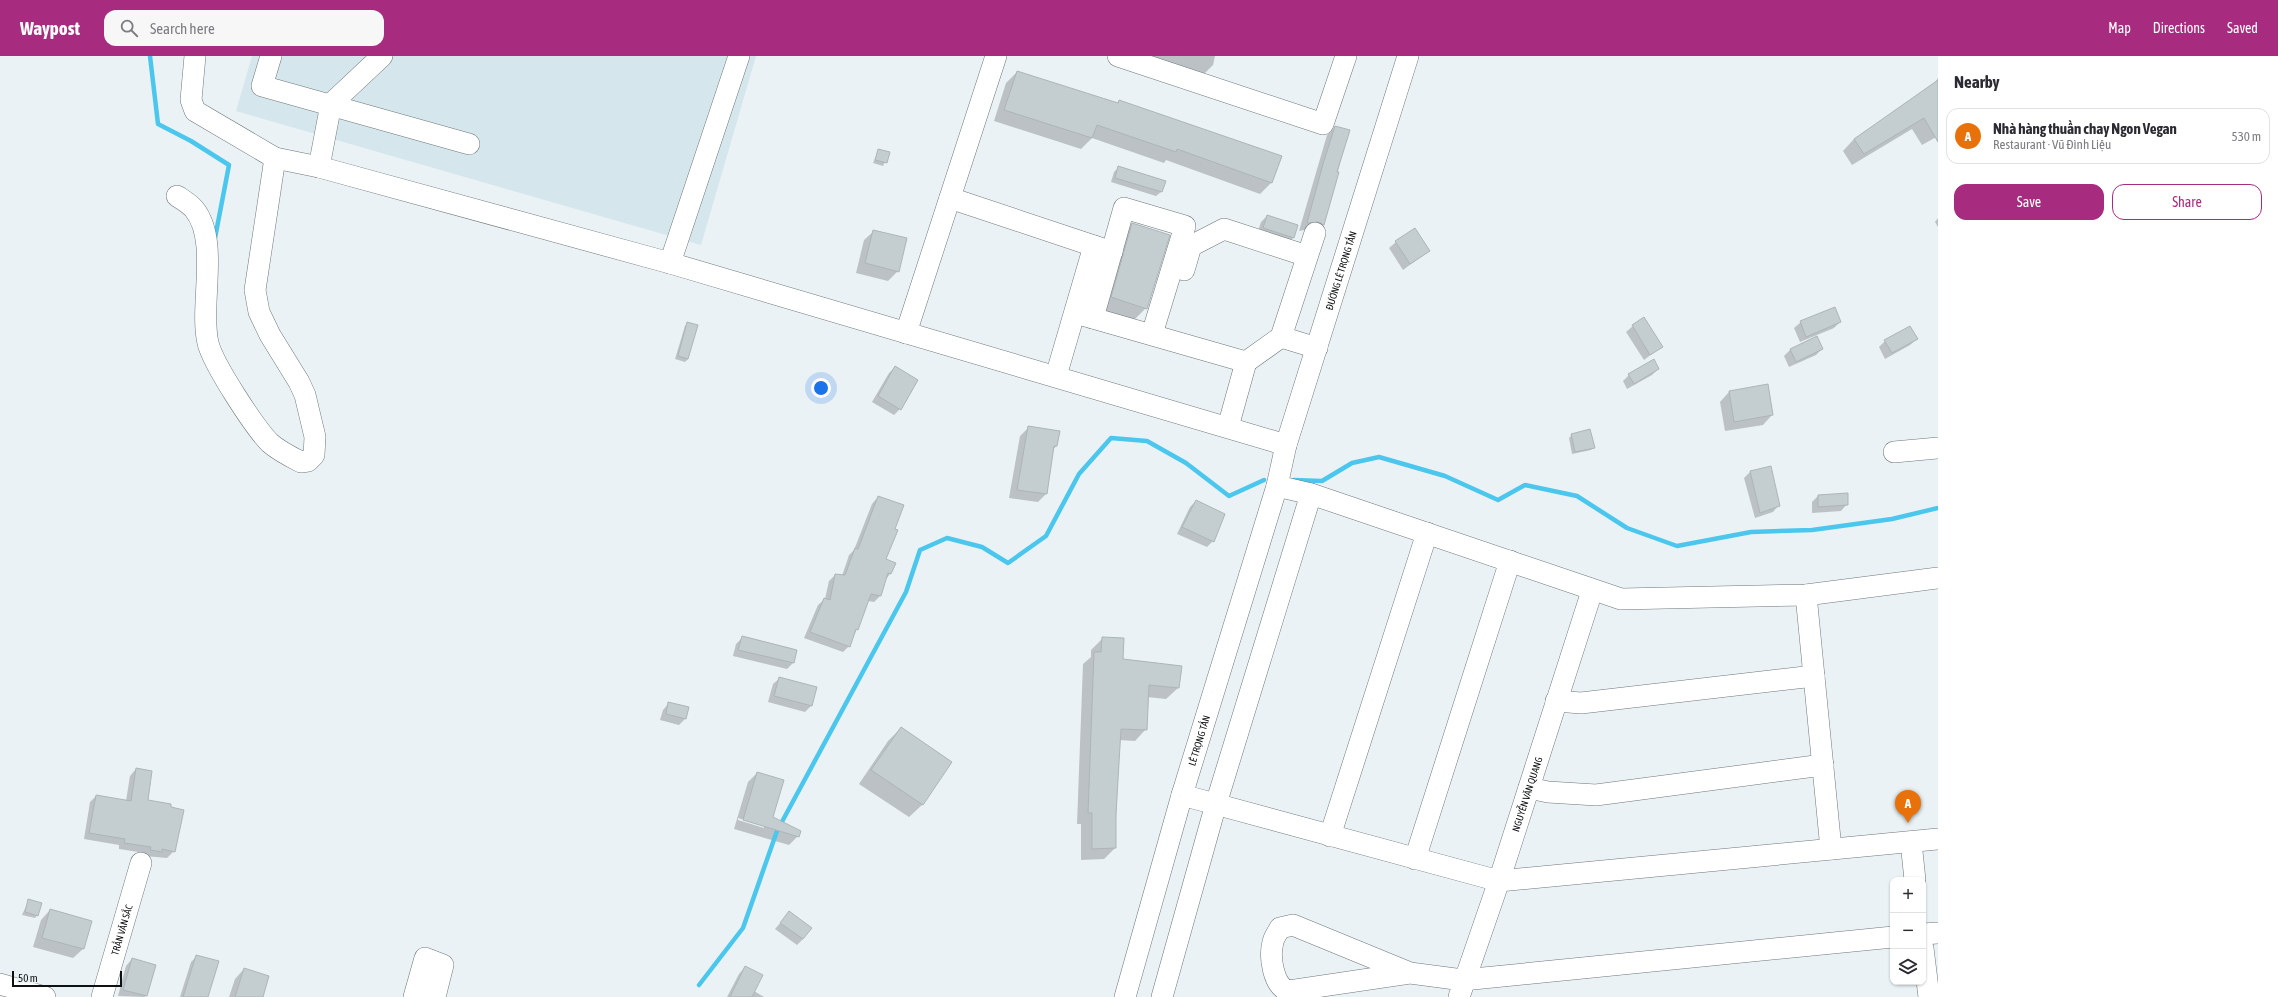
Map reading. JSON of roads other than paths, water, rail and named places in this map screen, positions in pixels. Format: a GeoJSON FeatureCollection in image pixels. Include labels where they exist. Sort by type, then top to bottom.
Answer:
{"type":"FeatureCollection","features":[{"type":"Feature","properties":{"kind":"street"},"geometry":{"type":"LineString","coordinates":[[196,56],[191,100],[196,111],[275,158],[319,167],[670,263],[1286,445]]}},
{"type":"Feature","properties":{"kind":"street"},"geometry":{"type":"LineString","coordinates":[[271,56],[262,86],[331,104],[469,144]]}},
{"type":"Feature","properties":{"kind":"street"},"geometry":{"type":"LineString","coordinates":[[319,167],[331,104],[382,56]]}},
{"type":"Feature","properties":{"kind":"street"},"geometry":{"type":"LineString","coordinates":[[670,263],[739,56]]}},
{"type":"Feature","properties":{"kind":"street"},"geometry":{"type":"LineString","coordinates":[[906,333],[996,56]]}},
{"type":"Feature","properties":{"kind":"street"},"geometry":{"type":"LineString","coordinates":[[1118,56],[1323,124],[1346,56]]}},
{"type":"Feature","properties":{"kind":"street","name":"ĐƯỜNG LÊ TRỌNG TẤN"},"geometry":{"type":"LineString","coordinates":[[1277,486],[1286,445],[1408,56]]}},
{"type":"Feature","properties":{"kind":"street"},"geometry":{"type":"LineString","coordinates":[[178,196],[194,209],[204,232],[209,271],[206,314],[208,343],[223,374],[257,427],[271,443],[301,462],[308,461],[314,455],[314,437],[304,395],[299,382],[270,335],[259,312],[255,290],[275,158]]}},
{"type":"Feature","properties":{"kind":"street"},"geometry":{"type":"LineString","coordinates":[[950,198],[1103,249]]}},
{"type":"Feature","properties":{"kind":"street"},"geometry":{"type":"LineString","coordinates":[[1056,376],[1084,315],[1103,249],[1124,208],[1185,226],[1157,336]]}},
{"type":"Feature","properties":{"kind":"street"},"geometry":{"type":"LineString","coordinates":[[1157,336],[1191,246],[1224,229],[1307,256]]}},
{"type":"Feature","properties":{"kind":"street"},"geometry":{"type":"LineString","coordinates":[[1228,427],[1246,362],[1281,337],[1315,233]]}},
{"type":"Feature","properties":{"kind":"street"},"geometry":{"type":"LineString","coordinates":[[1084,315],[1246,362]]}},
{"type":"Feature","properties":{"kind":"street"},"geometry":{"type":"LineString","coordinates":[[1281,337],[1317,348]]}},
{"type":"Feature","properties":{"kind":"street"},"geometry":{"type":"LineString","coordinates":[[1894,452],[1938,448]]}},
{"type":"Feature","properties":{"kind":"street"},"geometry":{"type":"LineString","coordinates":[[1277,486],[1311,494],[1621,599],[1806,595],[1938,578]]}},
{"type":"Feature","properties":{"kind":"street","name":"LÊ TRỌNG TẤN"},"geometry":{"type":"LineString","coordinates":[[1124,997],[1182,795],[1277,486]]}},
{"type":"Feature","properties":{"kind":"street"},"geometry":{"type":"LineString","coordinates":[[1162,997],[1216,804],[1311,494]]}},
{"type":"Feature","properties":{"kind":"street"},"geometry":{"type":"LineString","coordinates":[[1330,836],[1427,533]]}},
{"type":"Feature","properties":{"kind":"street"},"geometry":{"type":"LineString","coordinates":[[1415,859],[1510,561]]}},
{"type":"Feature","properties":{"kind":"street","name":"NGUYỄN VĂN QUANG"},"geometry":{"type":"LineString","coordinates":[[1461,988],[1499,881],[1592,590]]}},
{"type":"Feature","properties":{"kind":"street"},"geometry":{"type":"LineString","coordinates":[[1806,595],[1831,849]]}},
{"type":"Feature","properties":{"kind":"street"},"geometry":{"type":"LineString","coordinates":[[1556,701],[1581,703],[1814,676]]}},
{"type":"Feature","properties":{"kind":"street"},"geometry":{"type":"LineString","coordinates":[[1528,788],[1548,792],[1596,794],[1823,765]]}},
{"type":"Feature","properties":{"kind":"street"},"geometry":{"type":"LineString","coordinates":[[1182,795],[1499,881],[1938,839]]}},
{"type":"Feature","properties":{"kind":"street"},"geometry":{"type":"LineString","coordinates":[[1911,842],[1915,877]]}},
{"type":"Feature","properties":{"kind":"street","name":"TRẦN VĂN SẮC"},"geometry":{"type":"LineString","coordinates":[[102,997],[140,863]]}},
{"type":"Feature","properties":{"kind":"street"},"geometry":{"type":"LineString","coordinates":[[1410,972],[1289,990],[1282,989],[1276,981],[1273,941],[1280,928],[1293,925],[1410,972],[1461,988],[1890,937]]}},
{"type":"Feature","properties":{"kind":"street"},"geometry":{"type":"LineString","coordinates":[[1926,934],[1938,933]]}},
{"type":"Feature","properties":{"kind":"street"},"geometry":{"type":"LineString","coordinates":[[1923,949],[1929,997]]}},
{"type":"Feature","properties":{"kind":"street"},"geometry":{"type":"LineString","coordinates":[[414,997],[425,958],[444,965],[434,997]]}},
{"type":"Feature","properties":{"kind":"street"},"geometry":{"type":"LineString","coordinates":[[0,984],[45,997]]}},
{"type":"Feature","properties":{"kind":"waterway"},"geometry":{"type":"LineString","coordinates":[[150,56],[158,124],[191,141],[229,165],[215,238]]}},
{"type":"Feature","properties":{"kind":"waterway"},"geometry":{"type":"LineString","coordinates":[[699,985],[743,928],[777,831],[906,592],[920,550],[947,538],[982,547],[1008,563],[1046,536],[1079,474],[1111,438],[1147,441],[1186,463],[1229,496],[1264,480]]}},
{"type":"Feature","properties":{"kind":"waterway"},"geometry":{"type":"LineString","coordinates":[[1294,480],[1322,481],[1352,463],[1379,457],[1445,476],[1498,500],[1525,485],[1577,496],[1627,528],[1677,546],[1751,532],[1812,530],[1892,519],[1938,508]]}},
{"type":"Feature","properties":{"kind":"place","name":"Nhà hàng thuần chay Ngon Vegan"},"geometry":{"type":"Point","coordinates":[1908,823]}}]}
